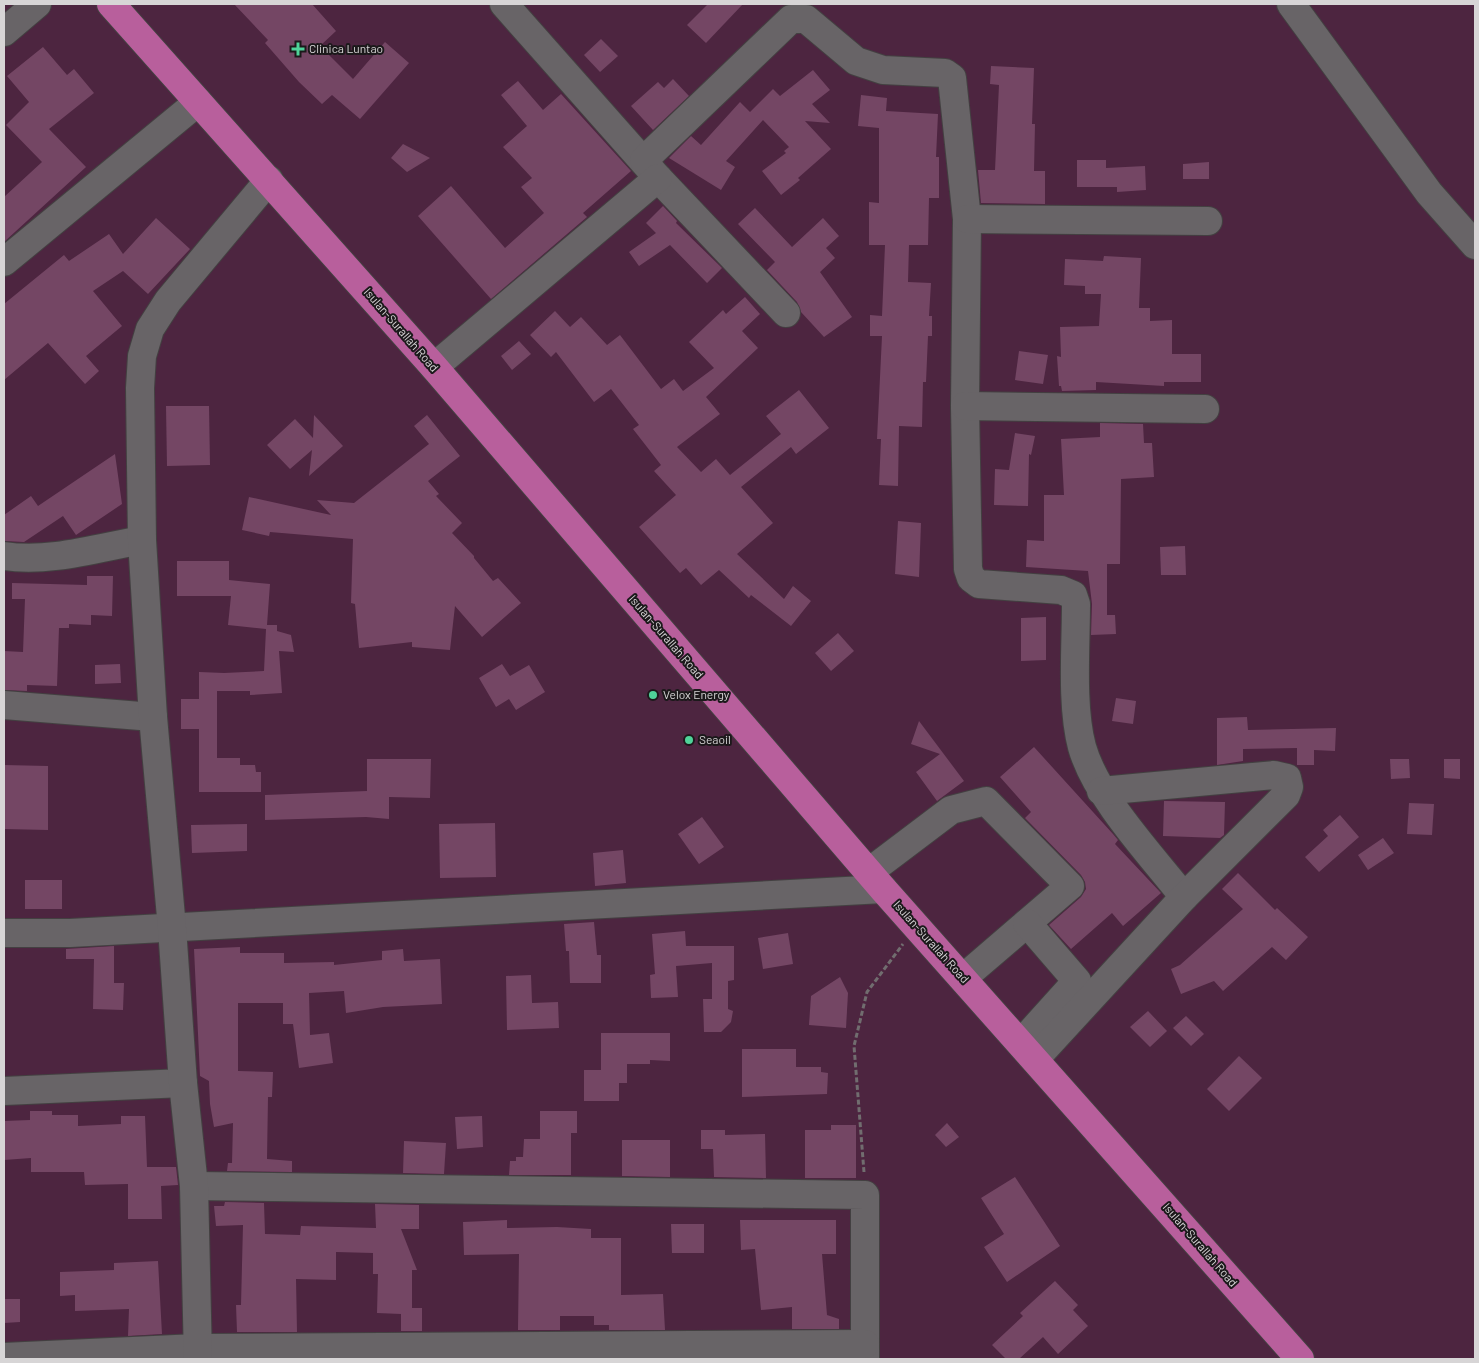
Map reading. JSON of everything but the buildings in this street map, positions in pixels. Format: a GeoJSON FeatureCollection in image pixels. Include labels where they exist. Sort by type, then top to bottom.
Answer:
{"type":"FeatureCollection","features":[{"type":"Feature","properties":{"kind":"highway","name":"Isulan-Surallah Road"},"geometry":{"type":"LineString","coordinates":[[111,4],[434,367],[916,926],[1300,1359]]}},
{"type":"Feature","properties":{"kind":"street"},"geometry":{"type":"LineString","coordinates":[[4,32],[37,4]]}},
{"type":"Feature","properties":{"kind":"street"},"geometry":{"type":"LineString","coordinates":[[504,4],[651,169],[786,313]]}},
{"type":"Feature","properties":{"kind":"street"},"geometry":{"type":"LineString","coordinates":[[1290,4],[1429,193],[1475,245]]}},
{"type":"Feature","properties":{"kind":"street"},"geometry":{"type":"LineString","coordinates":[[434,367],[651,169],[791,19],[806,19],[856,61],[883,70],[945,73],[952,78],[966,219],[966,553],[971,578],[979,584],[1061,590],[1073,596],[1076,604],[1077,719],[1082,747],[1101,791],[1184,897]]}},
{"type":"Feature","properties":{"kind":"street"},"geometry":{"type":"LineString","coordinates":[[4,262],[198,102]]}},
{"type":"Feature","properties":{"kind":"street"},"geometry":{"type":"LineString","coordinates":[[197,1353],[194,1186],[183,1083],[172,928],[153,717],[142,540],[140,388],[142,356],[150,328],[168,301],[269,180]]}},
{"type":"Feature","properties":{"kind":"street"},"geometry":{"type":"LineString","coordinates":[[966,219],[1208,221]]}},
{"type":"Feature","properties":{"kind":"street"},"geometry":{"type":"LineString","coordinates":[[965,406],[1205,409]]}},
{"type":"Feature","properties":{"kind":"street"},"geometry":{"type":"LineString","coordinates":[[4,556],[24,559],[142,540]]}},
{"type":"Feature","properties":{"kind":"street"},"geometry":{"type":"LineString","coordinates":[[4,705],[153,717]]}},
{"type":"Feature","properties":{"kind":"street"},"geometry":{"type":"LineString","coordinates":[[1028,1051],[1286,795],[1290,787],[1287,778],[1274,775],[1101,791]]}},
{"type":"Feature","properties":{"kind":"street"},"geometry":{"type":"LineString","coordinates":[[4,932],[70,933],[172,928],[876,880],[951,810],[986,801],[1070,886],[963,978]]}},
{"type":"Feature","properties":{"kind":"street"},"geometry":{"type":"LineString","coordinates":[[1027,923],[1077,981],[1028,1051]]}},
{"type":"Feature","properties":{"kind":"street"},"geometry":{"type":"LineString","coordinates":[[4,1091],[183,1083]]}},
{"type":"Feature","properties":{"kind":"street"},"geometry":{"type":"LineString","coordinates":[[4,1357],[197,1353],[865,1352],[865,1195],[194,1186]]}},
{"type":"Feature","properties":{"kind":"path"},"geometry":{"type":"LineString","coordinates":[[865,1195],[854,1046],[867,992],[916,926]]}},
{"type":"Feature","properties":{"kind":"shaded area"},"geometry":{"type":"Polygon","coordinates":[[[4,4],[1475,4],[1475,1359],[4,1359],[4,4]]]}},
{"type":"Feature","properties":{"kind":"place","name":"Clinica Luntao"},"geometry":{"type":"Point","coordinates":[298,49]}},
{"type":"Feature","properties":{"kind":"place","name":"Velox Energy"},"geometry":{"type":"Point","coordinates":[653,695]}},
{"type":"Feature","properties":{"kind":"place","name":"Seaoil"},"geometry":{"type":"Point","coordinates":[689,740]}}]}
